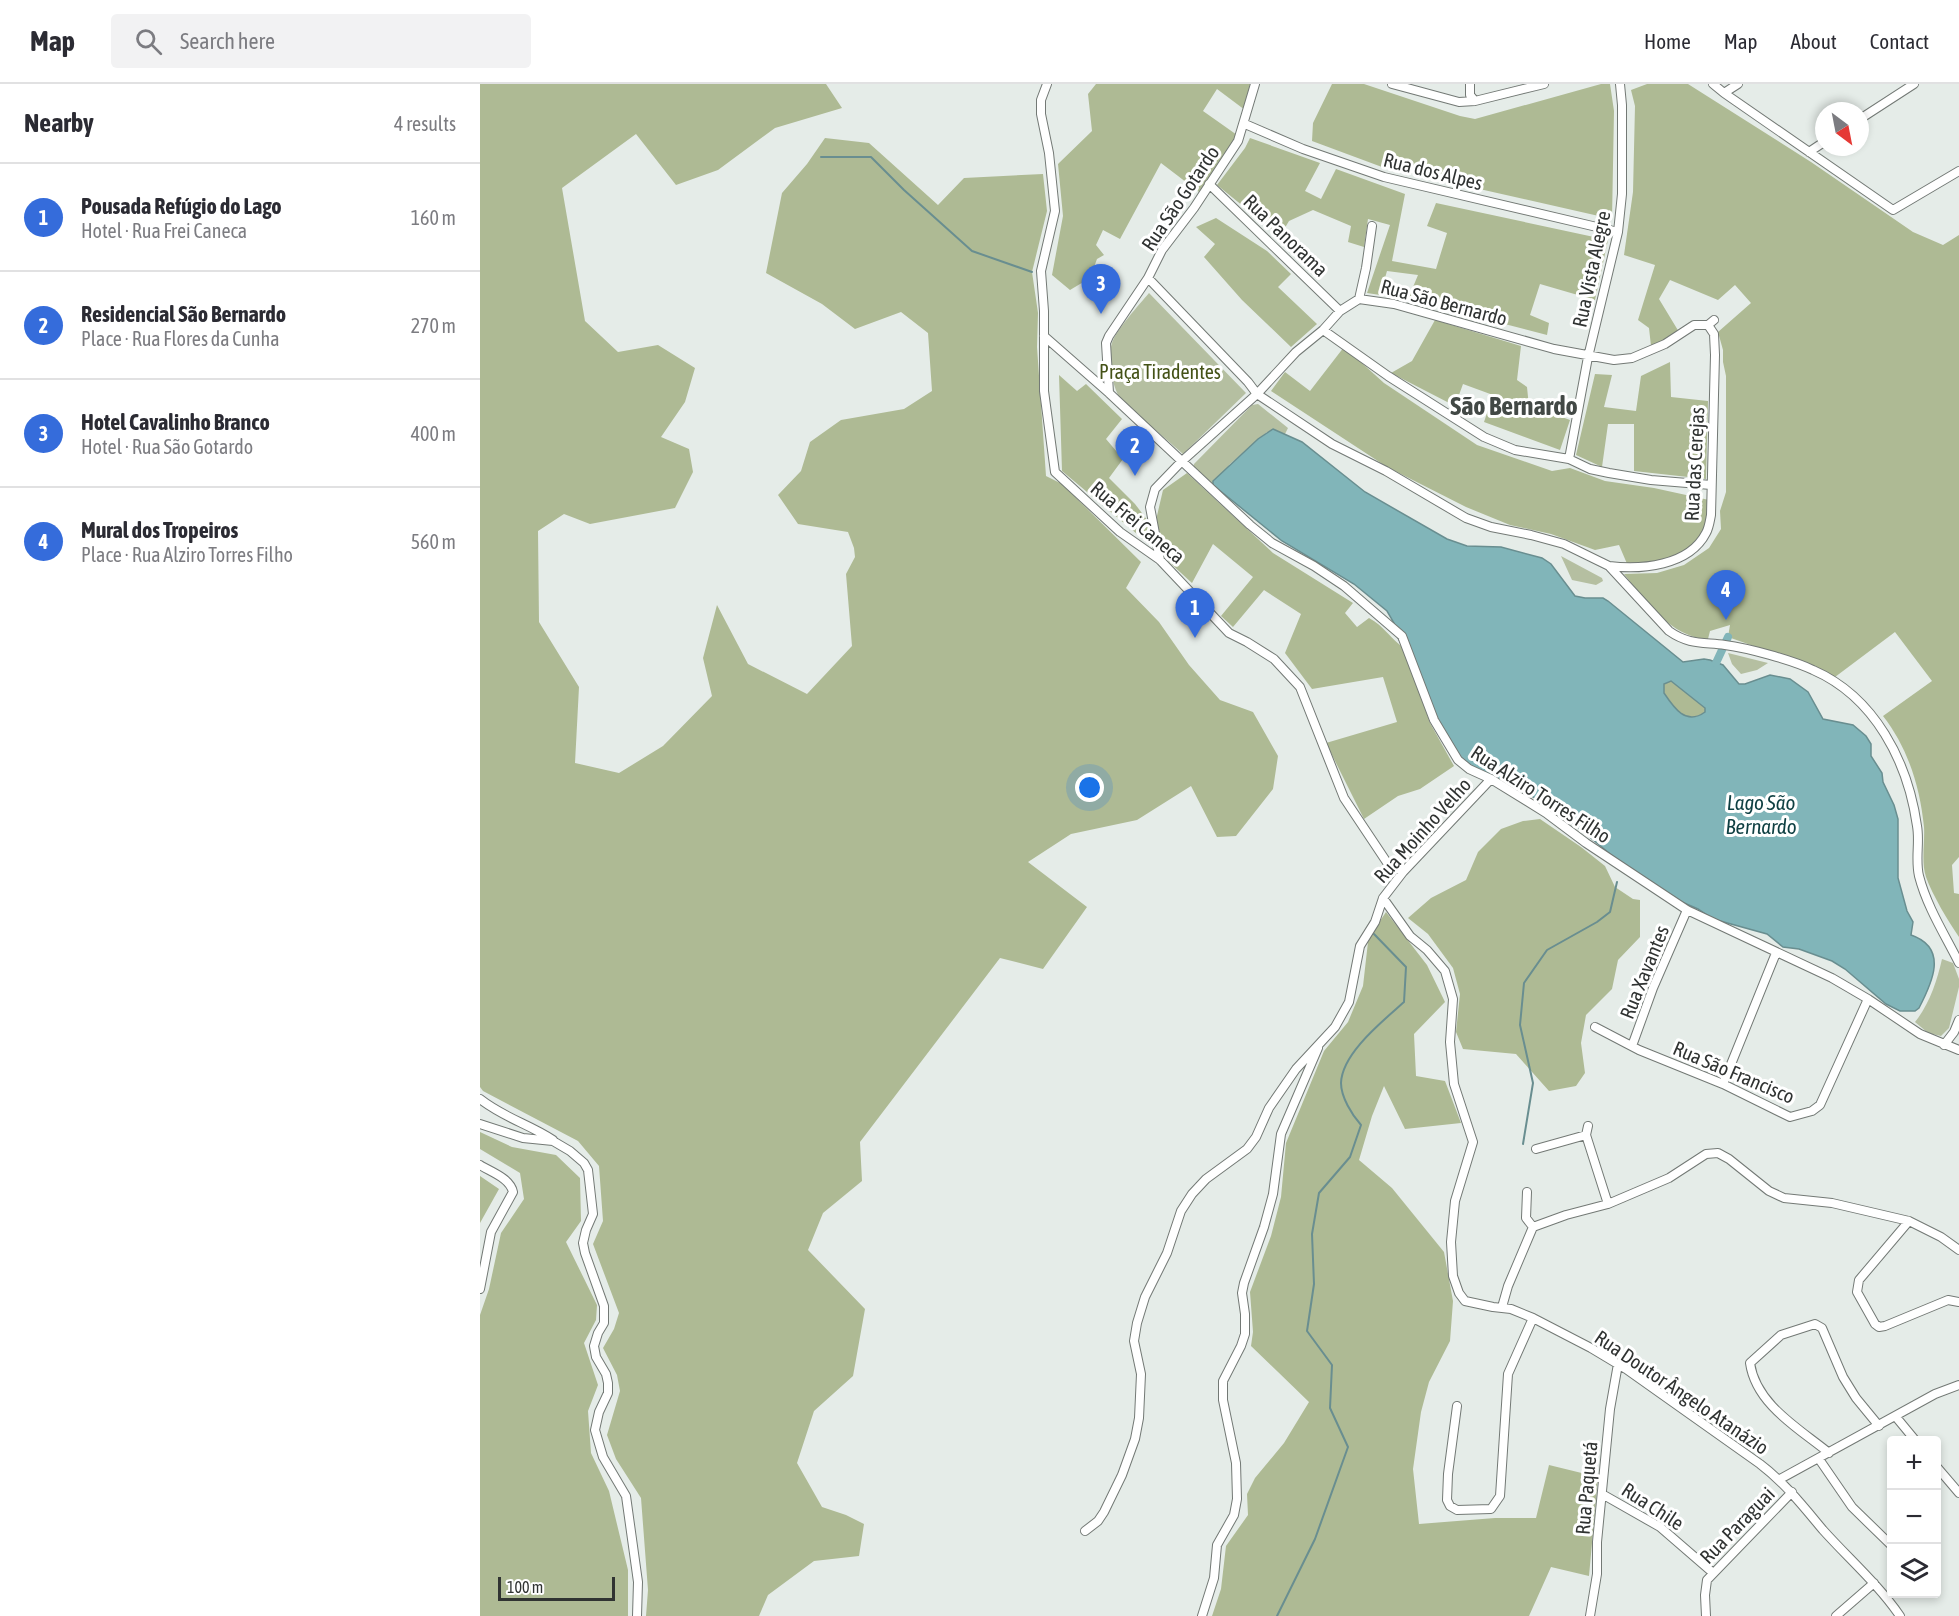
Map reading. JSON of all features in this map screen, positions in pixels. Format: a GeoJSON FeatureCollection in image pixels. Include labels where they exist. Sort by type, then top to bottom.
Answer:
{"type":"FeatureCollection","features":[{"type":"Feature","properties":{"kind":"street","name":"Rua Frei Caneca"},"geometry":{"type":"LineString","coordinates":[[1047,84],[1041,100],[1041,114],[1055,211],[1041,271],[1044,311],[1044,391],[1055,472],[1119,532],[1160,560],[1229,633],[1274,659],[1300,687],[1344,798],[1388,864],[1403,872]]}},
{"type":"Feature","properties":{"kind":"street","name":"Rua São Gotardo"},"geometry":{"type":"LineString","coordinates":[[1109,393],[1106,343],[1148,278],[1162,250],[1194,208],[1238,141],[1245,124],[1255,84]]}},
{"type":"Feature","properties":{"kind":"street"},"geometry":{"type":"LineString","coordinates":[[1392,84],[1459,102],[1544,84]]}},
{"type":"Feature","properties":{"kind":"street"},"geometry":{"type":"LineString","coordinates":[[1470,84],[1470,94],[1475,100]]}},
{"type":"Feature","properties":{"kind":"street","name":"Rua Vista Alegre"},"geometry":{"type":"LineString","coordinates":[[1569,459],[1588,357],[1618,232],[1622,194],[1620,84]]}},
{"type":"Feature","properties":{"kind":"street"},"geometry":{"type":"LineString","coordinates":[[1713,84],[1893,210],[1959,171]]}},
{"type":"Feature","properties":{"kind":"street"},"geometry":{"type":"LineString","coordinates":[[1724,93],[1738,84]]}},
{"type":"Feature","properties":{"kind":"street"},"geometry":{"type":"LineString","coordinates":[[1869,113],[1914,84]]}},
{"type":"Feature","properties":{"kind":"street","name":"Rua dos Alpes"},"geometry":{"type":"LineString","coordinates":[[1245,124],[1303,149],[1384,177],[1618,232]]}},
{"type":"Feature","properties":{"kind":"street"},"geometry":{"type":"LineString","coordinates":[[1809,152],[1815,148]]}},
{"type":"Feature","properties":{"kind":"street","name":"Rua Panorama"},"geometry":{"type":"LineString","coordinates":[[1209,184],[1340,311]]}},
{"type":"Feature","properties":{"kind":"street"},"geometry":{"type":"LineString","coordinates":[[1359,299],[1372,226]]}},
{"type":"Feature","properties":{"kind":"street"},"geometry":{"type":"LineString","coordinates":[[1148,278],[1257,394],[1332,444],[1386,471],[1466,518],[1491,527],[1564,544],[1609,566],[1669,631],[1680,638],[1696,643],[1737,647],[1813,669],[1861,703],[1887,735],[1898,758],[1912,796],[1918,829],[1918,874],[1927,901],[1959,963]]}},
{"type":"Feature","properties":{"kind":"street","name":"Rua São Bernardo"},"geometry":{"type":"LineString","coordinates":[[1160,560],[1150,507],[1155,489],[1181,462],[1257,394],[1296,352],[1323,330],[1340,311],[1359,299],[1394,304],[1545,347],[1588,357],[1614,360],[1632,358],[1665,344],[1694,325],[1711,322]]}},
{"type":"Feature","properties":{"kind":"street","name":"Rua das Cerejas"},"geometry":{"type":"LineString","coordinates":[[1609,566],[1629,569],[1654,566],[1678,558],[1696,545],[1707,533],[1711,515],[1715,345],[1711,322]]}},
{"type":"Feature","properties":{"kind":"street"},"geometry":{"type":"LineString","coordinates":[[1323,330],[1388,376],[1484,437],[1515,450],[1569,459],[1590,469],[1609,473],[1651,480],[1711,485]]}},
{"type":"Feature","properties":{"kind":"street","name":"Rua Alziro Torres Filho"},"geometry":{"type":"LineString","coordinates":[[1044,336],[1272,543],[1344,586],[1402,636],[1434,720],[1458,760],[1469,769],[1491,779],[1546,813],[1586,843],[1687,910],[1832,978],[1920,1034],[1959,1050]]}},
{"type":"Feature","properties":{"kind":"street","name":"Rua Moinho Velho"},"geometry":{"type":"LineString","coordinates":[[1085,1531],[1098,1521],[1104,1512],[1122,1475],[1135,1439],[1139,1418],[1141,1374],[1134,1341],[1137,1323],[1145,1297],[1167,1253],[1181,1212],[1192,1194],[1206,1179],[1237,1158],[1251,1145],[1269,1108],[1303,1059],[1318,1047],[1344,1013],[1349,1002],[1360,946],[1375,922],[1383,898],[1403,872],[1491,779]]}},
{"type":"Feature","properties":{"kind":"street","name":"Rua Doutor Ângelo Atanázio"},"geometry":{"type":"LineString","coordinates":[[1383,898],[1410,936],[1427,950],[1445,971],[1453,999],[1450,1042],[1455,1084],[1473,1142],[1455,1201],[1451,1242],[1453,1276],[1459,1293],[1465,1301],[1511,1309],[1533,1318],[1618,1364],[1780,1479],[1874,1583],[1900,1616]]}},
{"type":"Feature","properties":{"kind":"street","name":"Rua Xavantes"},"geometry":{"type":"LineString","coordinates":[[1632,1046],[1653,988],[1687,910]]}},
{"type":"Feature","properties":{"kind":"street"},"geometry":{"type":"LineString","coordinates":[[1723,1084],[1776,953]]}},
{"type":"Feature","properties":{"kind":"street","name":"Rua São Francisco"},"geometry":{"type":"LineString","coordinates":[[1594,1028],[1723,1084],[1790,1118],[1812,1111],[1820,1105],[1868,999]]}},
{"type":"Feature","properties":{"kind":"street"},"geometry":{"type":"LineString","coordinates":[[1944,1045],[1954,1032],[1959,1020]]}},
{"type":"Feature","properties":{"kind":"street"},"geometry":{"type":"LineString","coordinates":[[1202,1616],[1214,1578],[1217,1545],[1232,1520],[1237,1499],[1236,1462],[1223,1400],[1223,1381],[1245,1334],[1242,1293],[1273,1194],[1281,1134],[1318,1047]]}},
{"type":"Feature","properties":{"kind":"street"},"geometry":{"type":"LineString","coordinates":[[480,1099],[512,1120],[536,1129],[570,1150],[584,1163],[590,1175],[593,1214],[583,1243],[604,1306],[604,1323],[594,1346],[608,1383],[608,1393],[599,1412],[595,1430],[603,1457],[626,1496],[638,1574],[637,1616]]}},
{"type":"Feature","properties":{"kind":"street"},"geometry":{"type":"LineString","coordinates":[[480,1124],[523,1138],[557,1143]]}},
{"type":"Feature","properties":{"kind":"street"},"geometry":{"type":"LineString","coordinates":[[1588,1126],[1586,1136],[1608,1204]]}},
{"type":"Feature","properties":{"kind":"street"},"geometry":{"type":"LineString","coordinates":[[1536,1149],[1586,1136]]}},
{"type":"Feature","properties":{"kind":"street"},"geometry":{"type":"LineString","coordinates":[[1502,1307],[1508,1286],[1533,1227],[1608,1204],[1669,1178],[1706,1154],[1718,1153],[1769,1191],[1784,1198],[1832,1203],[1909,1221],[1941,1237],[1959,1250]]}},
{"type":"Feature","properties":{"kind":"street"},"geometry":{"type":"LineString","coordinates":[[480,1165],[507,1180],[513,1192],[491,1232],[480,1289]]}},
{"type":"Feature","properties":{"kind":"street"},"geometry":{"type":"LineString","coordinates":[[1527,1191],[1526,1218],[1533,1227]]}},
{"type":"Feature","properties":{"kind":"street"},"geometry":{"type":"LineString","coordinates":[[1909,1221],[1859,1280],[1857,1292],[1875,1324],[1880,1327],[1885,1326],[1948,1300],[1959,1302]]}},
{"type":"Feature","properties":{"kind":"street"},"geometry":{"type":"LineString","coordinates":[[1457,1406],[1447,1500],[1450,1506],[1458,1510],[1491,1509],[1500,1496],[1508,1374],[1533,1318]]}},
{"type":"Feature","properties":{"kind":"street"},"geometry":{"type":"LineString","coordinates":[[1829,1452],[1791,1425],[1780,1414],[1752,1374],[1750,1363],[1781,1335],[1815,1324],[1822,1328],[1843,1377],[1856,1398],[1879,1426]]}},
{"type":"Feature","properties":{"kind":"street","name":"Rua Paquetá"},"geometry":{"type":"LineString","coordinates":[[1590,1616],[1597,1574],[1597,1542],[1610,1409],[1618,1364]]}},
{"type":"Feature","properties":{"kind":"street"},"geometry":{"type":"LineString","coordinates":[[1780,1479],[1935,1394],[1959,1385]]}},
{"type":"Feature","properties":{"kind":"street"},"geometry":{"type":"LineString","coordinates":[[1896,1417],[1913,1436]]}},
{"type":"Feature","properties":{"kind":"street"},"geometry":{"type":"LineString","coordinates":[[1818,1460],[1852,1507],[1890,1544]]}},
{"type":"Feature","properties":{"kind":"street"},"geometry":{"type":"LineString","coordinates":[[1941,1472],[1959,1493]]}},
{"type":"Feature","properties":{"kind":"street","name":"Rua Paraguai"},"geometry":{"type":"LineString","coordinates":[[1706,1616],[1705,1587],[1712,1572],[1792,1492]]}},
{"type":"Feature","properties":{"kind":"street","name":"Rua Chile"},"geometry":{"type":"LineString","coordinates":[[1602,1494],[1660,1527],[1712,1572]]}},
{"type":"Feature","properties":{"kind":"street"},"geometry":{"type":"LineString","coordinates":[[1836,1616],[1874,1583]]}},
{"type":"Feature","properties":{"kind":"green space"},"geometry":{"type":"Polygon","coordinates":[[[480,84],[826,84],[842,108],[775,128],[718,170],[676,185],[636,134],[562,188],[585,321],[618,352],[658,345],[695,368],[685,402],[661,437],[689,449],[693,472],[675,508],[590,524],[564,514],[538,531],[539,622],[579,687],[575,763],[619,773],[663,746],[712,696],[703,658],[717,605],[748,664],[807,694],[852,646],[846,574],[855,557],[848,532],[798,524],[778,495],[801,471],[810,442],[841,420],[904,409],[932,391],[928,333],[901,312],[855,329],[822,304],[766,273],[782,193],[807,164],[825,138],[869,143],[938,205],[964,178],[1043,174],[1047,211],[1032,272],[1038,313],[1037,347],[1046,476],[1062,484],[1141,562],[1126,588],[1159,622],[1189,665],[1220,700],[1253,712],[1278,756],[1273,789],[1236,836],[1217,837],[1191,786],[1137,820],[1071,834],[1028,862],[1087,907],[1043,969],[1000,958],[860,1142],[862,1181],[823,1213],[808,1250],[865,1309],[853,1376],[814,1411],[797,1463],[822,1507],[864,1524],[859,1556],[814,1561],[768,1595],[759,1616],[646,1616],[648,1590],[641,1498],[616,1459],[607,1435],[620,1391],[617,1375],[603,1348],[614,1329],[619,1313],[593,1244],[603,1221],[599,1166],[578,1141],[483,1091],[480,1087],[480,84]]]}},
{"type":"Feature","properties":{"kind":"green space"},"geometry":{"type":"Polygon","coordinates":[[[1096,84],[1250,84],[1245,110],[1217,89],[1203,111],[1237,135],[1199,192],[1161,163],[1120,239],[1103,230],[1096,245],[1104,255],[1097,259],[1090,278],[1070,290],[1052,275],[1063,216],[1058,164],[1092,131],[1088,94],[1096,84]]]}},
{"type":"Feature","properties":{"kind":"green space"},"geometry":{"type":"Polygon","coordinates":[[[1332,84],[1364,84],[1475,119],[1601,84],[1610,84],[1614,111],[1612,219],[1382,167],[1312,141],[1313,123],[1332,84]]]}},
{"type":"Feature","properties":{"kind":"green space"},"geometry":{"type":"Polygon","coordinates":[[[1647,84],[1688,84],[1811,162],[1913,232],[1943,245],[1959,235],[1959,857],[1952,865],[1954,893],[1959,894],[1959,937],[1926,877],[1923,859],[1924,827],[1916,783],[1906,755],[1883,716],[1932,681],[1895,632],[1835,677],[1814,667],[1728,637],[1730,625],[1710,631],[1708,639],[1682,632],[1650,606],[1624,574],[1657,573],[1684,565],[1709,548],[1721,529],[1720,511],[1726,492],[1726,376],[1718,332],[1751,303],[1735,285],[1718,300],[1670,280],[1659,299],[1679,332],[1651,346],[1649,328],[1638,320],[1655,265],[1624,255],[1633,192],[1635,106],[1631,90],[1647,84]]]}},
{"type":"Feature","properties":{"kind":"green space"},"geometry":{"type":"Polygon","coordinates":[[[1250,138],[1320,163],[1305,191],[1321,199],[1336,169],[1405,194],[1392,261],[1436,269],[1447,233],[1427,226],[1436,203],[1608,240],[1595,300],[1540,284],[1530,315],[1549,323],[1547,335],[1408,299],[1418,275],[1387,271],[1380,295],[1367,293],[1390,225],[1368,219],[1364,247],[1348,242],[1351,226],[1313,210],[1289,221],[1280,236],[1217,185],[1250,138]]]}},
{"type":"Feature","properties":{"kind":"green space"},"geometry":{"type":"Polygon","coordinates":[[[1216,218],[1267,251],[1291,274],[1278,287],[1317,324],[1291,347],[1242,300],[1204,257],[1215,244],[1196,227],[1216,218]]]}},
{"type":"Feature","properties":{"kind":"green space","name":"Praça Tiradentes"},"geometry":{"type":"Polygon","coordinates":[[[1149,293],[1246,393],[1183,454],[1120,399],[1113,379],[1110,357],[1114,338],[1149,293]]]}},
{"type":"Feature","properties":{"kind":"green space"},"geometry":{"type":"Polygon","coordinates":[[[1435,320],[1521,346],[1517,380],[1527,387],[1529,407],[1570,420],[1560,450],[1484,422],[1493,395],[1463,384],[1455,406],[1391,373],[1412,361],[1435,320]]]}},
{"type":"Feature","properties":{"kind":"green space"},"geometry":{"type":"Polygon","coordinates":[[[1344,347],[1384,383],[1477,445],[1552,471],[1570,468],[1605,481],[1654,488],[1709,500],[1706,529],[1697,540],[1680,553],[1660,560],[1628,566],[1619,545],[1595,550],[1551,534],[1510,525],[1466,507],[1387,467],[1271,391],[1285,372],[1310,391],[1344,347]]]}},
{"type":"Feature","properties":{"kind":"green space"},"geometry":{"type":"Polygon","coordinates":[[[1670,362],[1671,397],[1708,401],[1706,479],[1634,471],[1634,424],[1608,424],[1602,467],[1576,455],[1595,374],[1612,375],[1604,407],[1636,411],[1641,376],[1670,362]]]}},
{"type":"Feature","properties":{"kind":"green space"},"geometry":{"type":"Polygon","coordinates":[[[1059,375],[1077,391],[1086,384],[1122,419],[1106,439],[1123,459],[1109,478],[1148,521],[1149,544],[1062,471],[1059,375]]]}},
{"type":"Feature","properties":{"kind":"green space"},"geometry":{"type":"Polygon","coordinates":[[[1258,404],[1288,428],[1284,436],[1267,432],[1230,464],[1220,478],[1211,485],[1193,468],[1194,464],[1252,405],[1258,404]]]}},
{"type":"Feature","properties":{"kind":"green space"},"geometry":{"type":"Polygon","coordinates":[[[1187,473],[1273,553],[1353,603],[1345,613],[1357,627],[1369,618],[1404,648],[1430,723],[1454,766],[1420,789],[1398,796],[1364,819],[1326,743],[1397,722],[1383,677],[1312,689],[1285,653],[1301,614],[1264,590],[1233,627],[1221,616],[1253,577],[1213,544],[1192,583],[1169,562],[1156,520],[1163,490],[1187,473]]]}},
{"type":"Feature","properties":{"kind":"green space"},"geometry":{"type":"Polygon","coordinates":[[[1561,556],[1602,578],[1603,581],[1596,585],[1572,580],[1561,556]]]}},
{"type":"Feature","properties":{"kind":"green space"},"geometry":{"type":"Polygon","coordinates":[[[1728,653],[1768,663],[1757,670],[1741,674],[1732,664],[1728,653]]]}},
{"type":"Feature","properties":{"kind":"green space"},"geometry":{"type":"Polygon","coordinates":[[[1671,681],[1705,708],[1705,712],[1692,717],[1676,709],[1664,693],[1664,684],[1671,681]]]}},
{"type":"Feature","properties":{"kind":"green space"},"geometry":{"type":"Polygon","coordinates":[[[1540,819],[1605,866],[1615,887],[1633,899],[1640,900],[1640,937],[1618,960],[1612,989],[1586,1015],[1581,1043],[1585,1073],[1576,1086],[1549,1091],[1516,1054],[1463,1049],[1456,1032],[1460,994],[1453,968],[1428,934],[1408,918],[1431,898],[1466,880],[1478,852],[1501,829],[1523,821],[1540,819]]]}},
{"type":"Feature","properties":{"kind":"green space"},"geometry":{"type":"Polygon","coordinates":[[[1386,912],[1427,965],[1445,1002],[1414,1034],[1416,1076],[1445,1081],[1461,1123],[1405,1129],[1384,1086],[1359,1160],[1392,1188],[1444,1252],[1453,1301],[1450,1341],[1429,1382],[1421,1412],[1413,1469],[1419,1524],[1495,1518],[1536,1518],[1549,1465],[1598,1477],[1589,1576],[1551,1567],[1529,1616],[1212,1616],[1221,1589],[1226,1546],[1248,1515],[1247,1494],[1255,1478],[1284,1443],[1309,1402],[1251,1346],[1253,1332],[1250,1292],[1271,1236],[1281,1197],[1286,1143],[1324,1051],[1348,1022],[1363,986],[1368,942],[1386,912]]]}},
{"type":"Feature","properties":{"kind":"green space"},"geometry":{"type":"Polygon","coordinates":[[[1942,959],[1953,963],[1959,979],[1959,987],[1949,1028],[1941,1036],[1928,1033],[1915,1022],[1932,992],[1942,959]]]}},
{"type":"Feature","properties":{"kind":"green space"},"geometry":{"type":"Polygon","coordinates":[[[480,1132],[512,1147],[556,1155],[580,1178],[581,1221],[566,1242],[597,1305],[596,1320],[584,1343],[598,1385],[588,1411],[591,1453],[609,1491],[628,1570],[628,1616],[480,1616],[480,1315],[489,1289],[501,1233],[524,1199],[520,1173],[480,1149],[480,1132]]]}},
{"type":"Feature","properties":{"kind":"green space"},"geometry":{"type":"Polygon","coordinates":[[[480,1176],[499,1189],[480,1223],[480,1176]]]}},
{"type":"Feature","properties":{"kind":"water","name":"Lago São Bernardo"},"geometry":{"type":"Polygon","coordinates":[[[1273,429],[1302,442],[1365,492],[1447,539],[1467,546],[1501,547],[1542,558],[1551,564],[1575,596],[1603,598],[1608,601],[1683,662],[1704,659],[1723,665],[1739,684],[1770,675],[1790,679],[1808,692],[1823,719],[1853,725],[1866,736],[1871,744],[1871,756],[1882,773],[1883,782],[1898,819],[1898,878],[1907,911],[1913,922],[1911,935],[1923,941],[1930,948],[1934,957],[1929,988],[1919,1008],[1915,1011],[1900,1011],[1886,1004],[1845,969],[1832,961],[1799,949],[1783,947],[1767,934],[1713,919],[1698,909],[1675,899],[1626,867],[1575,825],[1539,800],[1518,789],[1493,783],[1459,759],[1445,738],[1387,611],[1354,584],[1282,541],[1213,485],[1213,481],[1258,439],[1273,429]],[[1671,681],[1664,684],[1664,693],[1676,709],[1686,716],[1698,716],[1705,712],[1705,708],[1671,681]]]}},
{"type":"Feature","properties":{"kind":"waterway"},"geometry":{"type":"LineString","coordinates":[[821,157],[871,157],[972,251],[1032,272]]}},
{"type":"Feature","properties":{"kind":"waterway"},"geometry":{"type":"LineString","coordinates":[[1716,663],[1728,637]]}},
{"type":"Feature","properties":{"kind":"waterway"},"geometry":{"type":"LineString","coordinates":[[1523,1144],[1533,1083],[1520,1025],[1524,983],[1547,950],[1597,922],[1610,912],[1617,882]]}},
{"type":"Feature","properties":{"kind":"waterway"},"geometry":{"type":"LineString","coordinates":[[1277,1616],[1315,1539],[1348,1447],[1330,1408],[1332,1365],[1307,1331],[1314,1284],[1312,1234],[1319,1193],[1350,1157],[1361,1125],[1345,1100],[1341,1083],[1343,1072],[1348,1060],[1365,1038],[1404,1002],[1406,967],[1374,934]]}},
{"type":"Feature","properties":{"kind":"place","name":"Hotel Cavalinho Branco"},"geometry":{"type":"Point","coordinates":[1101,314]}},
{"type":"Feature","properties":{"kind":"place","name":"Residencial São Bernardo"},"geometry":{"type":"Point","coordinates":[1135,476]}},
{"type":"Feature","properties":{"kind":"place","name":"Mural dos Tropeiros"},"geometry":{"type":"Point","coordinates":[1726,620]}},
{"type":"Feature","properties":{"kind":"place","name":"Pousada Refúgio do Lago"},"geometry":{"type":"Point","coordinates":[1195,638]}},
{"type":"Feature","properties":{"kind":"district","name":"São Bernardo"},"geometry":{"type":"Point","coordinates":[1514,406]}}]}
